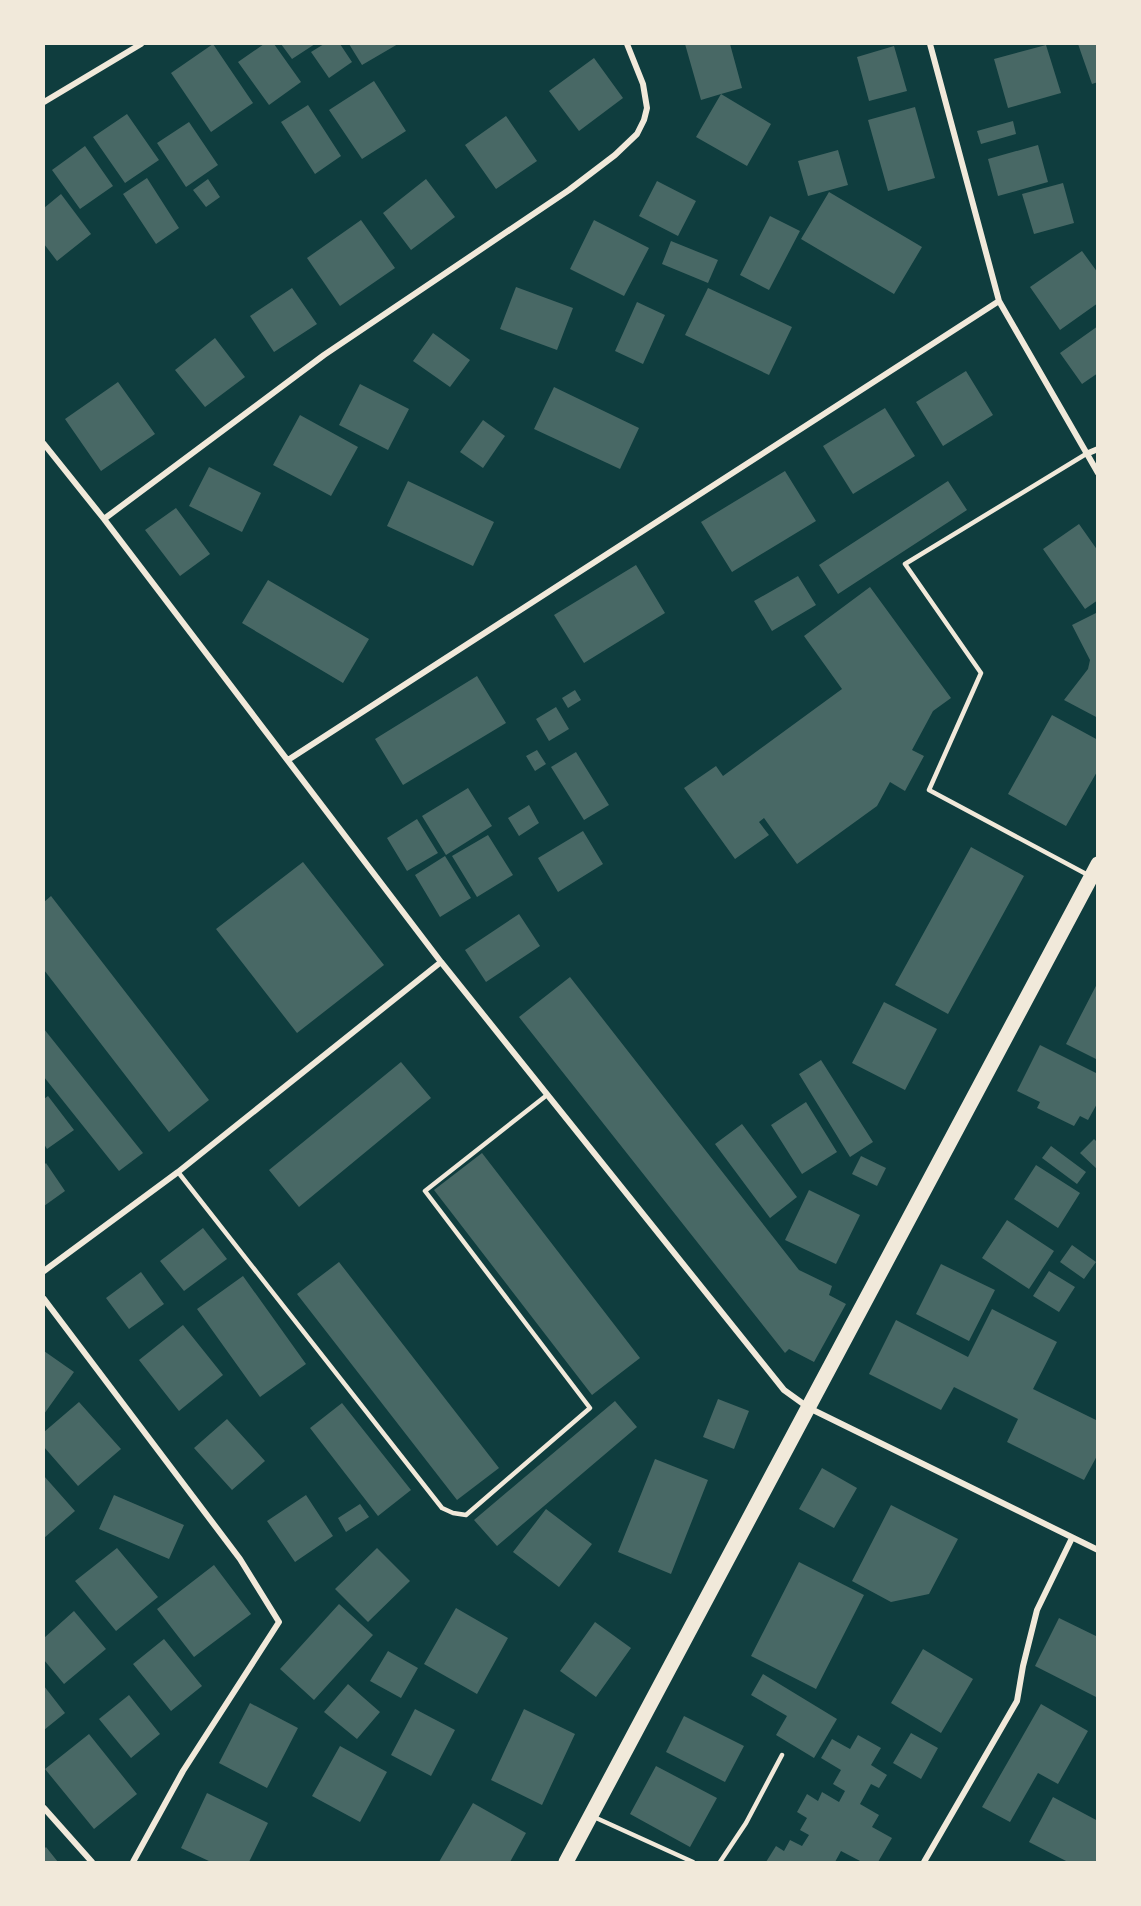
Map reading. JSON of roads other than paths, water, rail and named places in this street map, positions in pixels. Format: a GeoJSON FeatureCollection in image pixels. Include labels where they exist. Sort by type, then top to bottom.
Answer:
{"type":"FeatureCollection","features":[{"type":"Feature","properties":{"kind":"main road"},"geometry":{"type":"LineString","coordinates":[[566,1863],[1094,870]]}},
{"type":"Feature","properties":{"kind":"street"},"geometry":{"type":"LineString","coordinates":[[44,102],[141,44]]}},
{"type":"Feature","properties":{"kind":"street"},"geometry":{"type":"LineString","coordinates":[[104,519],[324,355],[569,190],[615,155],[637,134],[647,108],[643,84],[627,44]]}},
{"type":"Feature","properties":{"kind":"street"},"geometry":{"type":"LineString","coordinates":[[930,44],[999,301],[1098,473]]}},
{"type":"Feature","properties":{"kind":"street"},"geometry":{"type":"LineString","coordinates":[[288,760],[999,301]]}},
{"type":"Feature","properties":{"kind":"street"},"geometry":{"type":"LineString","coordinates":[[44,444],[104,519],[441,962],[784,1390],[809,1408],[1098,1550]]}},
{"type":"Feature","properties":{"kind":"street"},"geometry":{"type":"LineString","coordinates":[[1086,454],[1098,450]]}},
{"type":"Feature","properties":{"kind":"street"},"geometry":{"type":"LineString","coordinates":[[44,1271],[178,1172],[441,962]]}},
{"type":"Feature","properties":{"kind":"street"},"geometry":{"type":"LineString","coordinates":[[44,1299],[240,1559],[279,1622],[183,1771],[134,1863]]}},
{"type":"Feature","properties":{"kind":"street"},"geometry":{"type":"LineString","coordinates":[[924,1863],[1017,1701],[1023,1665],[1037,1610],[1072,1538]]}},
{"type":"Feature","properties":{"kind":"street"},"geometry":{"type":"LineString","coordinates":[[44,1808],[92,1863]]}},
{"type":"Feature","properties":{"kind":"lane"},"geometry":{"type":"LineString","coordinates":[[1086,454],[905,564],[981,673],[929,790],[1094,870]]}},
{"type":"Feature","properties":{"kind":"lane"},"geometry":{"type":"LineString","coordinates":[[178,1172],[442,1508],[466,1515],[590,1408],[424,1191],[548,1095]]}},
{"type":"Feature","properties":{"kind":"lane"},"geometry":{"type":"LineString","coordinates":[[720,1863],[746,1823],[782,1755]]}},
{"type":"Feature","properties":{"kind":"lane"},"geometry":{"type":"LineString","coordinates":[[591,1815],[693,1863]]}}]}
